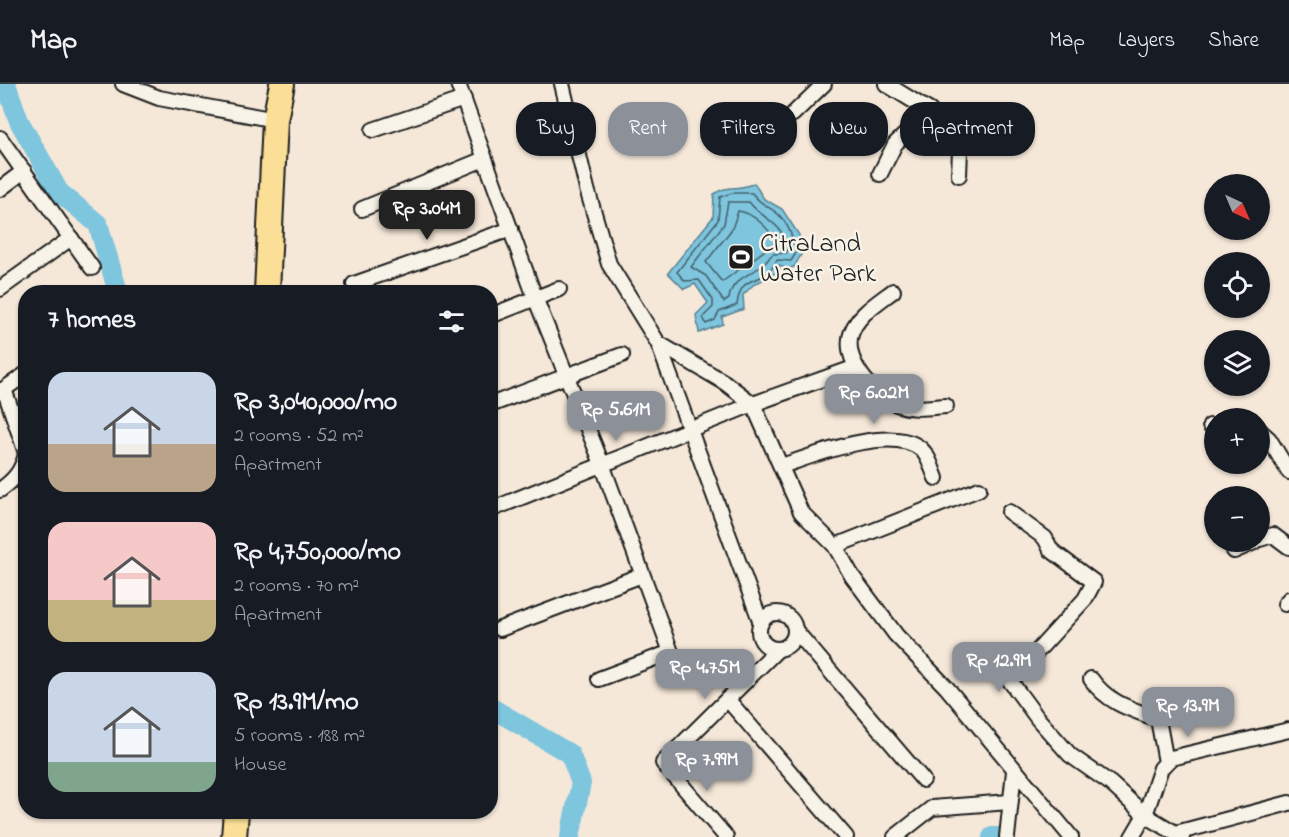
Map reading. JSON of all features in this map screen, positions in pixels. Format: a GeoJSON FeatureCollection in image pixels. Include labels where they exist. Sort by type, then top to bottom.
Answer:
{"type":"FeatureCollection","features":[{"type":"Feature","properties":{"kind":"highway"},"geometry":{"type":"LineString","coordinates":[[267,285],[275,120],[282,84]]}},
{"type":"Feature","properties":{"kind":"highway"},"geometry":{"type":"LineString","coordinates":[[220,837],[221,819]]}},
{"type":"Feature","properties":{"kind":"highway"},"geometry":{"type":"LineString","coordinates":[[234,837],[235,819]]}},
{"type":"Feature","properties":{"kind":"street"},"geometry":{"type":"LineString","coordinates":[[123,84],[159,98],[275,120]]}},
{"type":"Feature","properties":{"kind":"street"},"geometry":{"type":"LineString","coordinates":[[458,84],[536,300],[602,464],[671,652],[599,679]]}},
{"type":"Feature","properties":{"kind":"street"},"geometry":{"type":"LineString","coordinates":[[562,84],[587,189],[609,264],[658,343],[688,431],[761,623]]}},
{"type":"Feature","properties":{"kind":"street"},"geometry":{"type":"LineString","coordinates":[[797,110],[824,84]]}},
{"type":"Feature","properties":{"kind":"street"},"geometry":{"type":"LineString","coordinates":[[886,84],[915,102]]}},
{"type":"Feature","properties":{"kind":"street"},"geometry":{"type":"LineString","coordinates":[[373,130],[464,99]]}},
{"type":"Feature","properties":{"kind":"street"},"geometry":{"type":"LineString","coordinates":[[0,138],[92,268]]}},
{"type":"Feature","properties":{"kind":"street"},"geometry":{"type":"LineString","coordinates":[[880,174],[895,144],[900,139]]}},
{"type":"Feature","properties":{"kind":"street"},"geometry":{"type":"LineString","coordinates":[[959,175],[960,156]]}},
{"type":"Feature","properties":{"kind":"street"},"geometry":{"type":"LineString","coordinates":[[362,209],[484,159]]}},
{"type":"Feature","properties":{"kind":"street"},"geometry":{"type":"LineString","coordinates":[[0,189],[24,171]]}},
{"type":"Feature","properties":{"kind":"street"},"geometry":{"type":"LineString","coordinates":[[354,284],[511,229]]}},
{"type":"Feature","properties":{"kind":"street"},"geometry":{"type":"LineString","coordinates":[[0,290],[71,238]]}},
{"type":"Feature","properties":{"kind":"street"},"geometry":{"type":"LineString","coordinates":[[498,313],[559,290]]}},
{"type":"Feature","properties":{"kind":"street"},"geometry":{"type":"LineString","coordinates":[[893,291],[869,309],[850,338],[851,353],[856,366],[877,391],[898,405],[912,408],[946,406]]}},
{"type":"Feature","properties":{"kind":"street"},"geometry":{"type":"LineString","coordinates":[[658,343],[724,382],[753,404],[801,512],[836,546],[852,576],[896,635],[947,688],[1071,837]]}},
{"type":"Feature","properties":{"kind":"street"},"geometry":{"type":"LineString","coordinates":[[498,402],[622,355]]}},
{"type":"Feature","properties":{"kind":"street"},"geometry":{"type":"LineString","coordinates":[[498,507],[753,404],[856,366]]}},
{"type":"Feature","properties":{"kind":"street"},"geometry":{"type":"LineString","coordinates":[[18,380],[2,391],[18,432]]}},
{"type":"Feature","properties":{"kind":"street"},"geometry":{"type":"LineString","coordinates":[[782,466],[864,441],[890,441],[916,445],[922,450],[936,478]]}},
{"type":"Feature","properties":{"kind":"street"},"geometry":{"type":"LineString","coordinates":[[1270,441],[1289,472]]}},
{"type":"Feature","properties":{"kind":"street"},"geometry":{"type":"LineString","coordinates":[[0,490],[18,474]]}},
{"type":"Feature","properties":{"kind":"street"},"geometry":{"type":"LineString","coordinates":[[836,546],[980,489]]}},
{"type":"Feature","properties":{"kind":"street"},"geometry":{"type":"LineString","coordinates":[[1009,512],[1045,538],[1051,550],[1094,582],[1085,599],[1010,681],[1059,745],[1110,783],[1145,815],[1179,835],[1289,803]]}},
{"type":"Feature","properties":{"kind":"street"},"geometry":{"type":"LineString","coordinates":[[1270,536],[1273,535],[1289,547]]}},
{"type":"Feature","properties":{"kind":"street"},"geometry":{"type":"LineString","coordinates":[[500,629],[642,575]]}},
{"type":"Feature","properties":{"kind":"street"},"geometry":{"type":"LineString","coordinates":[[778,649],[766,646],[759,629],[761,623],[769,615],[781,613],[792,620],[795,630],[923,780]]}},
{"type":"Feature","properties":{"kind":"street"},"geometry":{"type":"LineString","coordinates":[[726,837],[663,764],[666,757],[728,700],[778,649],[790,644],[795,630]]}},
{"type":"Feature","properties":{"kind":"street"},"geometry":{"type":"LineString","coordinates":[[1091,679],[1099,689],[1122,706],[1158,719],[1166,762],[1145,815],[1132,837]]}},
{"type":"Feature","properties":{"kind":"street"},"geometry":{"type":"LineString","coordinates":[[728,700],[846,837]]}},
{"type":"Feature","properties":{"kind":"street"},"geometry":{"type":"LineString","coordinates":[[1166,762],[1176,756],[1289,730]]}},
{"type":"Feature","properties":{"kind":"street"},"geometry":{"type":"LineString","coordinates":[[1008,837],[1014,771]]}},
{"type":"Feature","properties":{"kind":"street"},"geometry":{"type":"LineString","coordinates":[[895,837],[932,808],[1009,809]]}},
{"type":"Feature","properties":{"kind":"water","name":"CitraLand Water Park"},"geometry":{"type":"Polygon","coordinates":[[[754,183],[764,199],[782,209],[799,235],[802,253],[794,267],[786,269],[779,265],[779,271],[753,285],[743,295],[744,309],[722,317],[723,324],[699,333],[696,315],[708,303],[695,284],[684,289],[668,273],[713,217],[714,194],[724,189],[744,187],[754,183]]]}},
{"type":"Feature","properties":{"kind":"waterway"},"geometry":{"type":"LineString","coordinates":[[6,84],[19,121],[59,192],[98,224],[116,285]]}},
{"type":"Feature","properties":{"kind":"waterway"},"geometry":{"type":"LineString","coordinates":[[498,712],[570,754],[581,783],[570,837]]}},
{"type":"Feature","properties":{"kind":"waterway"},"geometry":{"type":"LineString","coordinates":[[992,837],[1005,837]]}},
{"type":"Feature","properties":{"kind":"place","name":"CitraLand Water Park"},"geometry":{"type":"Point","coordinates":[741,257]}}]}
